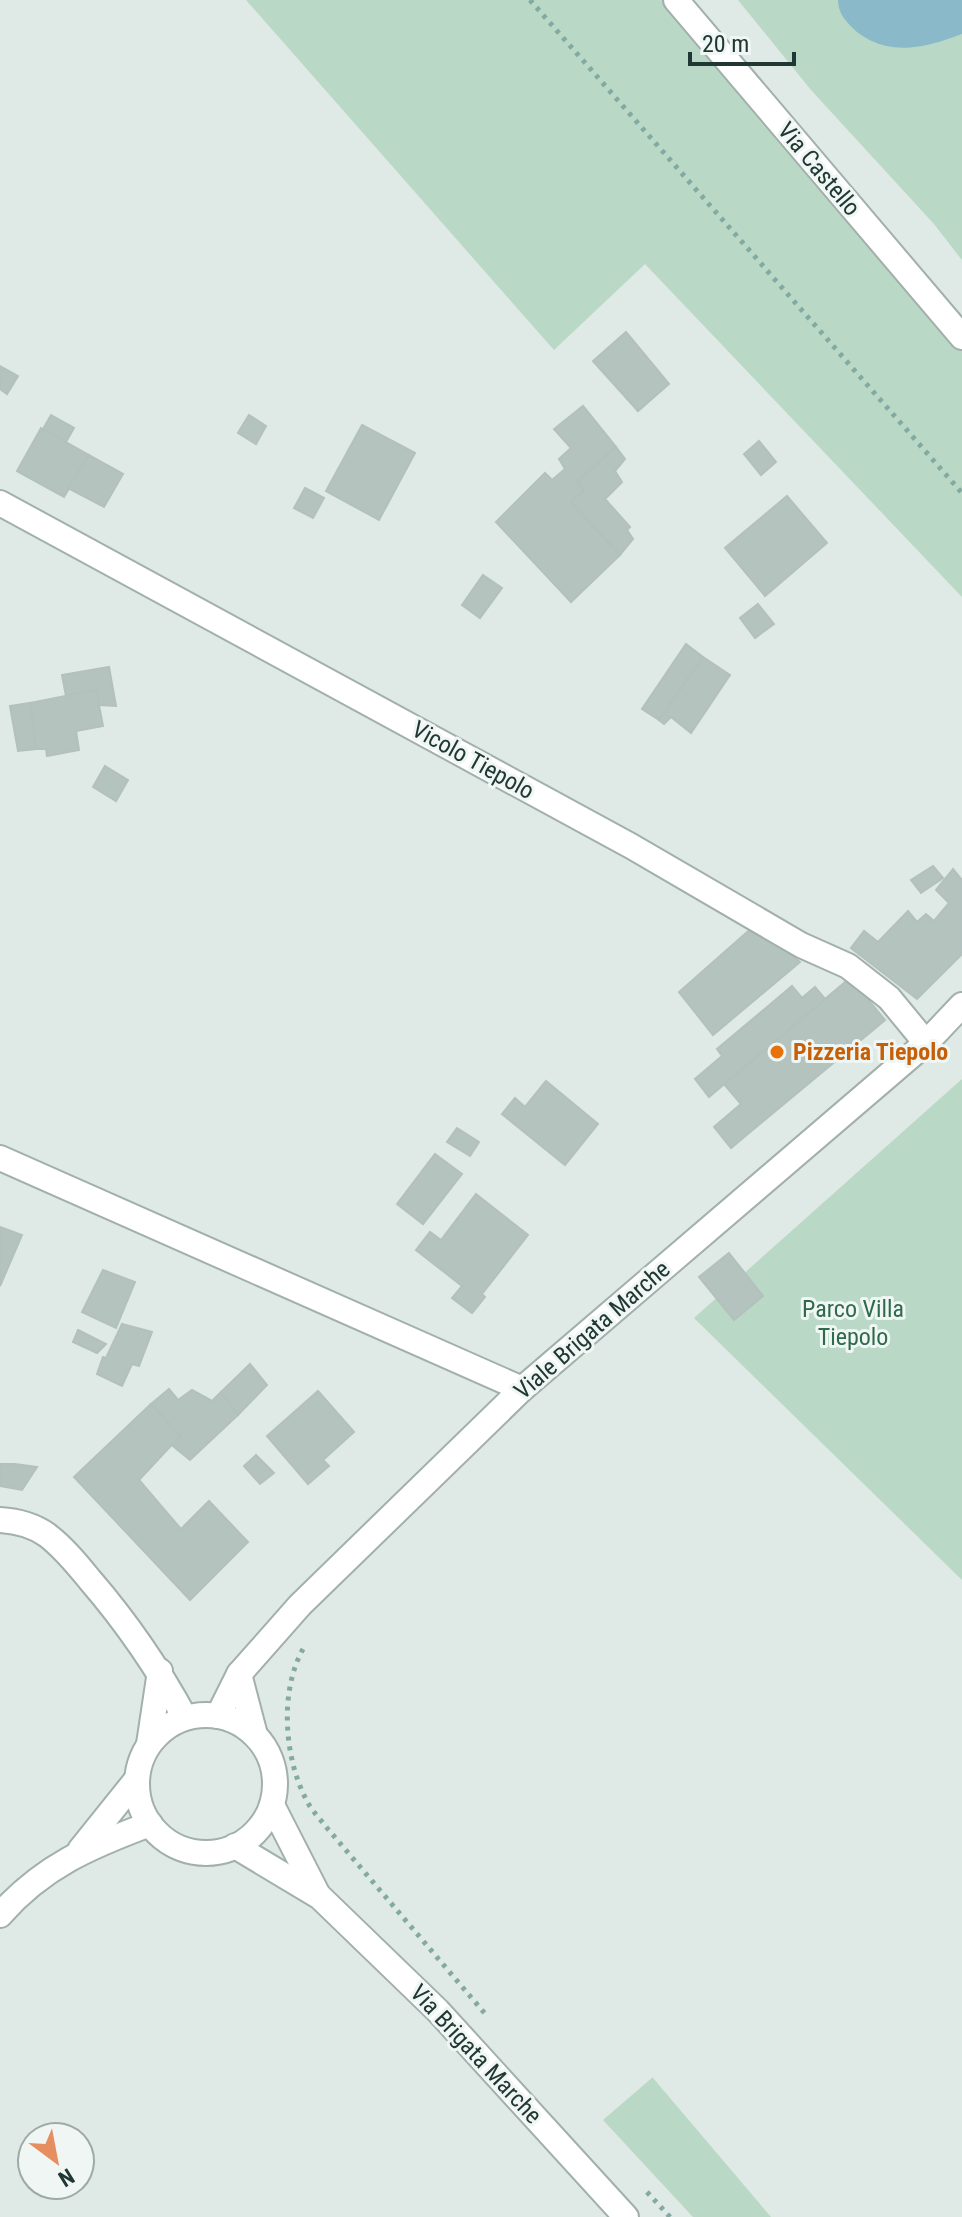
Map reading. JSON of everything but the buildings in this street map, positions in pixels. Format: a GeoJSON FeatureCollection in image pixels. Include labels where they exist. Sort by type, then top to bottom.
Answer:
{"type":"FeatureCollection","features":[{"type":"Feature","properties":{"kind":"street","name":"Via Castello"},"geometry":{"type":"LineString","coordinates":[[676,0],[962,337]]}},
{"type":"Feature","properties":{"kind":"street","name":"Vicolo Tiepolo"},"geometry":{"type":"LineString","coordinates":[[0,503],[631,846],[801,945],[848,966],[889,998],[926,1043]]}},
{"type":"Feature","properties":{"kind":"street","name":"Viale Brigata Marche"},"geometry":{"type":"LineString","coordinates":[[218,1716],[239,1674],[300,1605],[522,1389],[926,1043],[962,1005]]}},
{"type":"Feature","properties":{"kind":"street"},"geometry":{"type":"LineString","coordinates":[[0,1158],[522,1389]]}},
{"type":"Feature","properties":{"kind":"street"},"geometry":{"type":"LineString","coordinates":[[0,1520],[27,1524],[45,1533],[60,1546],[116,1611],[160,1671],[185,1718]]}},
{"type":"Feature","properties":{"kind":"street"},"geometry":{"type":"LineString","coordinates":[[149,1744],[172,1724],[185,1718],[218,1716],[238,1723],[255,1735],[274,1768],[275,1786],[272,1805],[257,1829],[235,1846],[212,1853],[188,1851],[167,1841],[150,1824],[140,1803],[137,1779],[149,1744],[160,1671]]}},
{"type":"Feature","properties":{"kind":"street"},"geometry":{"type":"LineString","coordinates":[[239,1674],[255,1735]]}},
{"type":"Feature","properties":{"kind":"street"},"geometry":{"type":"LineString","coordinates":[[78,1852],[137,1779]]}},
{"type":"Feature","properties":{"kind":"street","name":"Via Brigata Marche"},"geometry":{"type":"LineString","coordinates":[[272,1805],[320,1897]]}},
{"type":"Feature","properties":{"kind":"street"},"geometry":{"type":"LineString","coordinates":[[0,1915],[19,1893],[78,1852],[150,1824]]}},
{"type":"Feature","properties":{"kind":"street","name":"Via Brigata Marche"},"geometry":{"type":"LineString","coordinates":[[235,1846],[320,1897],[438,2011],[626,2217]]}},
{"type":"Feature","properties":{"kind":"path"},"geometry":{"type":"LineString","coordinates":[[530,0],[962,493]]}},
{"type":"Feature","properties":{"kind":"path"},"geometry":{"type":"LineString","coordinates":[[309,1639],[295,1663],[288,1736],[295,1770],[308,1802],[490,2021]]}},
{"type":"Feature","properties":{"kind":"path"},"geometry":{"type":"LineString","coordinates":[[638,2183],[670,2217]]}},
{"type":"Feature","properties":{"kind":"green space"},"geometry":{"type":"Polygon","coordinates":[[[246,0],[672,0],[962,344],[962,597],[645,264],[554,350],[246,0]]]}},
{"type":"Feature","properties":{"kind":"green space"},"geometry":{"type":"Polygon","coordinates":[[[738,0],[962,0],[962,260],[934,224],[811,90],[738,0]]]}},
{"type":"Feature","properties":{"kind":"green space","name":"Parco Villa Tiepolo"},"geometry":{"type":"Polygon","coordinates":[[[962,1079],[962,1580],[694,1318],[962,1079]]]}},
{"type":"Feature","properties":{"kind":"green space"},"geometry":{"type":"Polygon","coordinates":[[[653,2077],[771,2217],[693,2217],[603,2120],[653,2077]]]}},
{"type":"Feature","properties":{"kind":"waterway"},"geometry":{"type":"LineString","coordinates":[[869,0],[890,15],[901,17],[926,13],[962,1]]}},
{"type":"Feature","properties":{"kind":"place","name":"Pizzeria Tiepolo"},"geometry":{"type":"Point","coordinates":[777,1052]}}]}
